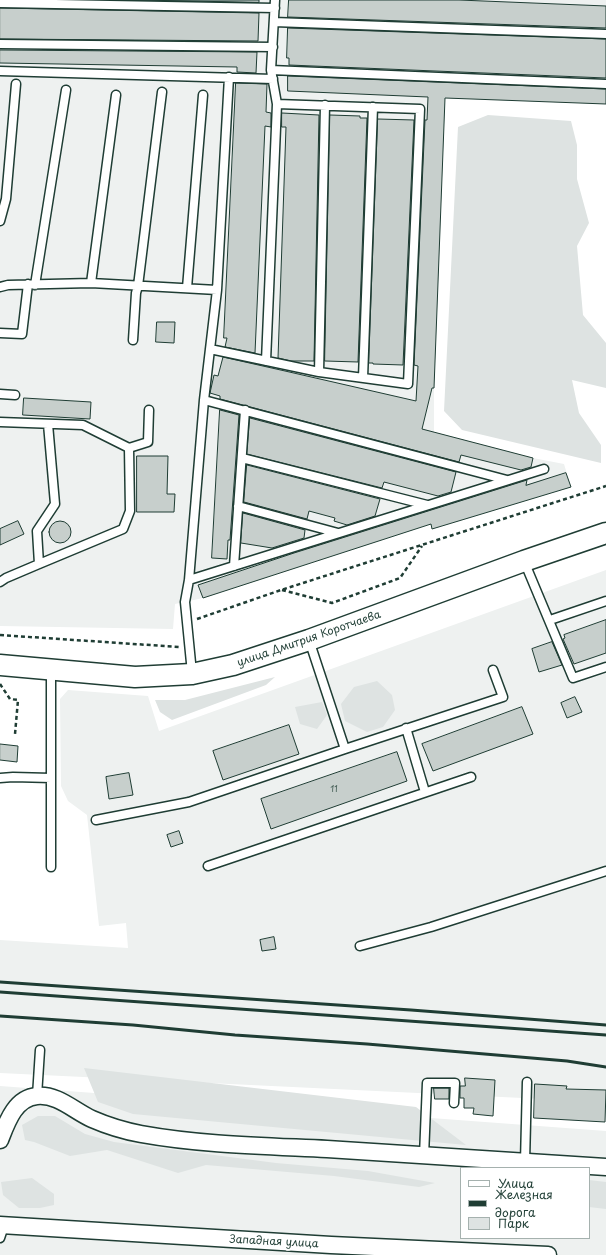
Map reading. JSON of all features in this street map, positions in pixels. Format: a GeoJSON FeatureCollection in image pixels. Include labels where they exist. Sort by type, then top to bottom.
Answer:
{"type":"FeatureCollection","features":[{"type":"Feature","properties":{"kind":"street","name":"улица Дмитрия Коротчаева"},"geometry":{"type":"LineString","coordinates":[[0,666],[135,677],[192,674],[233,665],[309,640],[524,561],[606,534]]}},
{"type":"Feature","properties":{"kind":"street"},"geometry":{"type":"LineString","coordinates":[[0,1140],[14,1109],[26,1099],[37,1096],[52,1097],[91,1119],[116,1128],[141,1134],[220,1144],[606,1167]]}},
{"type":"Feature","properties":{"kind":"street","name":"Западная улица"},"geometry":{"type":"LineString","coordinates":[[1,1230],[329,1250],[548,1255]]}},
{"type":"Feature","properties":{"kind":"lane"},"geometry":{"type":"LineString","coordinates":[[0,3],[275,4],[271,70],[277,104],[266,361]]}},
{"type":"Feature","properties":{"kind":"lane"},"geometry":{"type":"LineString","coordinates":[[274,22],[606,34]]}},
{"type":"Feature","properties":{"kind":"lane"},"geometry":{"type":"LineString","coordinates":[[0,44],[272,46]]}},
{"type":"Feature","properties":{"kind":"lane"},"geometry":{"type":"LineString","coordinates":[[271,70],[606,84]]}},
{"type":"Feature","properties":{"kind":"lane"},"geometry":{"type":"LineString","coordinates":[[0,71],[273,79]]}},
{"type":"Feature","properties":{"kind":"lane"},"geometry":{"type":"LineString","coordinates":[[192,674],[186,602],[204,400],[217,290],[229,77]]}},
{"type":"Feature","properties":{"kind":"lane"},"geometry":{"type":"LineString","coordinates":[[0,221],[6,199],[16,84]]}},
{"type":"Feature","properties":{"kind":"lane"},"geometry":{"type":"LineString","coordinates":[[0,333],[22,334],[66,90]]}},
{"type":"Feature","properties":{"kind":"lane"},"geometry":{"type":"LineString","coordinates":[[133,340],[136,293],[162,92]]}},
{"type":"Feature","properties":{"kind":"lane"},"geometry":{"type":"LineString","coordinates":[[91,283],[116,95]]}},
{"type":"Feature","properties":{"kind":"lane"},"geometry":{"type":"LineString","coordinates":[[187,288],[203,96]]}},
{"type":"Feature","properties":{"kind":"lane"},"geometry":{"type":"LineString","coordinates":[[210,349],[318,372],[408,384],[420,108],[277,104]]}},
{"type":"Feature","properties":{"kind":"lane"},"geometry":{"type":"LineString","coordinates":[[318,372],[325,105]]}},
{"type":"Feature","properties":{"kind":"lane"},"geometry":{"type":"LineString","coordinates":[[363,378],[373,107]]}},
{"type":"Feature","properties":{"kind":"lane"},"geometry":{"type":"LineString","coordinates":[[0,286],[8,284],[91,283],[217,290]]}},
{"type":"Feature","properties":{"kind":"lane"},"geometry":{"type":"LineString","coordinates":[[0,394],[15,395]]}},
{"type":"Feature","properties":{"kind":"lane"},"geometry":{"type":"LineString","coordinates":[[204,400],[508,480]]}},
{"type":"Feature","properties":{"kind":"lane"},"geometry":{"type":"LineString","coordinates":[[0,422],[83,425],[130,448],[148,442],[149,410]]}},
{"type":"Feature","properties":{"kind":"lane"},"geometry":{"type":"LineString","coordinates":[[234,566],[245,410]]}},
{"type":"Feature","properties":{"kind":"lane"},"geometry":{"type":"LineString","coordinates":[[39,564],[37,531],[55,504],[48,424]]}},
{"type":"Feature","properties":{"kind":"lane"},"geometry":{"type":"LineString","coordinates":[[0,582],[39,564],[123,530],[130,511],[130,448]]}},
{"type":"Feature","properties":{"kind":"lane"},"geometry":{"type":"LineString","coordinates":[[242,458],[428,505]]}},
{"type":"Feature","properties":{"kind":"lane"},"geometry":{"type":"LineString","coordinates":[[189,580],[544,469]]}},
{"type":"Feature","properties":{"kind":"lane"},"geometry":{"type":"LineString","coordinates":[[238,506],[339,533]]}},
{"type":"Feature","properties":{"kind":"lane"},"geometry":{"type":"LineString","coordinates":[[524,561],[574,678],[606,667]]}},
{"type":"Feature","properties":{"kind":"lane"},"geometry":{"type":"LineString","coordinates":[[550,620],[606,601]]}},
{"type":"Feature","properties":{"kind":"lane"},"geometry":{"type":"LineString","coordinates":[[309,640],[345,749]]}},
{"type":"Feature","properties":{"kind":"lane"},"geometry":{"type":"LineString","coordinates":[[51,670],[51,866]]}},
{"type":"Feature","properties":{"kind":"lane"},"geometry":{"type":"LineString","coordinates":[[96,820],[189,802],[406,728],[503,697],[493,670]]}},
{"type":"Feature","properties":{"kind":"lane"},"geometry":{"type":"LineString","coordinates":[[406,728],[425,792]]}},
{"type":"Feature","properties":{"kind":"lane"},"geometry":{"type":"LineString","coordinates":[[208,866],[471,777]]}},
{"type":"Feature","properties":{"kind":"lane"},"geometry":{"type":"LineString","coordinates":[[0,778],[51,778]]}},
{"type":"Feature","properties":{"kind":"lane"},"geometry":{"type":"LineString","coordinates":[[360,946],[431,927],[606,871]]}},
{"type":"Feature","properties":{"kind":"lane"},"geometry":{"type":"LineString","coordinates":[[37,1096],[40,1050]]}},
{"type":"Feature","properties":{"kind":"lane"},"geometry":{"type":"LineString","coordinates":[[526,1162],[527,1082]]}},
{"type":"Feature","properties":{"kind":"lane"},"geometry":{"type":"LineString","coordinates":[[424,1156],[427,1083],[455,1083],[454,1103]]}},
{"type":"Feature","properties":{"kind":"path"},"geometry":{"type":"LineString","coordinates":[[0,635],[180,647],[181,627],[205,615],[606,486]]}},
{"type":"Feature","properties":{"kind":"path"},"geometry":{"type":"LineString","coordinates":[[281,590],[332,603],[400,578],[422,545]]}},
{"type":"Feature","properties":{"kind":"path"},"geometry":{"type":"LineString","coordinates":[[0,684],[10,699],[18,700],[15,734]]}},
{"type":"Feature","properties":{"kind":"shaded area"},"geometry":{"type":"Polygon","coordinates":[[[0,0],[606,0],[606,104],[445,98],[434,388],[434,432],[533,458],[564,464],[571,487],[432,529],[430,524],[203,598],[175,604],[173,629],[0,626],[0,0]]]}},
{"type":"Feature","properties":{"kind":"shaded area"},"geometry":{"type":"Polygon","coordinates":[[[606,570],[606,1102],[0,1073],[0,940],[128,948],[126,923],[99,926],[87,815],[68,801],[61,786],[60,699],[68,690],[148,696],[159,731],[606,570]]]}},
{"type":"Feature","properties":{"kind":"shaded area"},"geometry":{"type":"Polygon","coordinates":[[[0,1086],[606,1131],[606,1255],[0,1255],[0,1086]]]}},
{"type":"Feature","properties":{"kind":"green space"},"geometry":{"type":"Polygon","coordinates":[[[488,115],[571,121],[577,145],[577,179],[589,223],[577,246],[583,315],[606,343],[606,388],[572,380],[579,413],[601,445],[601,463],[462,430],[444,411],[458,127],[488,115]]]}},
{"type":"Feature","properties":{"kind":"green space"},"geometry":{"type":"Polygon","coordinates":[[[275,677],[266,685],[172,720],[160,712],[155,700],[185,700],[275,677]]]}},
{"type":"Feature","properties":{"kind":"green space"},"geometry":{"type":"Polygon","coordinates":[[[377,681],[392,695],[395,710],[383,727],[367,732],[345,721],[341,704],[354,687],[377,681]]]}},
{"type":"Feature","properties":{"kind":"green space"},"geometry":{"type":"Polygon","coordinates":[[[322,702],[327,715],[317,729],[300,724],[295,707],[322,702]]]}},
{"type":"Feature","properties":{"kind":"green space"},"geometry":{"type":"Polygon","coordinates":[[[84,1068],[416,1107],[466,1145],[133,1114],[98,1102],[84,1068]]]}},
{"type":"Feature","properties":{"kind":"green space"},"geometry":{"type":"Polygon","coordinates":[[[38,1116],[55,1116],[85,1134],[114,1142],[276,1163],[368,1171],[435,1183],[419,1187],[334,1176],[206,1165],[178,1173],[107,1150],[70,1156],[25,1140],[22,1125],[38,1116]]]}},
{"type":"Feature","properties":{"kind":"green space"},"geometry":{"type":"Polygon","coordinates":[[[32,1178],[54,1194],[54,1205],[40,1208],[19,1208],[3,1195],[1,1182],[32,1178]]]}},
{"type":"Feature","properties":{"kind":"green space"},"geometry":{"type":"Polygon","coordinates":[[[590,1180],[606,1182],[606,1209],[590,1207],[590,1180]]]}},
{"type":"Feature","properties":{"kind":"building"},"geometry":{"type":"Polygon","coordinates":[[[138,0],[259,0],[259,2],[138,0]]]}},
{"type":"Feature","properties":{"kind":"building"},"geometry":{"type":"Polygon","coordinates":[[[289,0],[459,0],[606,6],[606,28],[288,17],[289,0]]]}},
{"type":"Feature","properties":{"kind":"building"},"geometry":{"type":"Polygon","coordinates":[[[0,8],[259,13],[258,41],[0,39],[0,8]]]}},
{"type":"Feature","properties":{"kind":"building"},"geometry":{"type":"Polygon","coordinates":[[[288,28],[606,39],[606,78],[289,65],[289,58],[287,58],[288,28]]]}},
{"type":"Feature","properties":{"kind":"building"},"geometry":{"type":"Polygon","coordinates":[[[0,50],[257,52],[256,73],[237,72],[237,67],[0,63],[0,50]]]}},
{"type":"Feature","properties":{"kind":"building"},"geometry":{"type":"Polygon","coordinates":[[[288,76],[606,89],[606,104],[445,98],[434,388],[432,388],[422,429],[533,458],[531,467],[521,470],[461,455],[459,462],[220,399],[220,396],[210,393],[214,375],[218,376],[223,357],[416,401],[418,366],[414,365],[425,120],[427,120],[428,97],[288,91],[288,76]]]}},
{"type":"Feature","properties":{"kind":"building"},"geometry":{"type":"Polygon","coordinates":[[[236,83],[267,84],[266,112],[271,113],[271,127],[265,126],[255,353],[225,347],[227,338],[224,338],[236,83]]]}},
{"type":"Feature","properties":{"kind":"building"},"geometry":{"type":"Polygon","coordinates":[[[282,113],[319,115],[314,361],[291,361],[278,358],[286,127],[282,127],[282,113]]]}},
{"type":"Feature","properties":{"kind":"building"},"geometry":{"type":"Polygon","coordinates":[[[330,115],[360,116],[360,118],[367,118],[358,362],[325,361],[330,115]]]}},
{"type":"Feature","properties":{"kind":"building"},"geometry":{"type":"Polygon","coordinates":[[[378,119],[414,120],[403,365],[369,363],[378,119]]]}},
{"type":"Feature","properties":{"kind":"building"},"geometry":{"type":"Polygon","coordinates":[[[157,322],[175,322],[174,343],[156,342],[157,322]]]}},
{"type":"Feature","properties":{"kind":"building"},"geometry":{"type":"Polygon","coordinates":[[[24,398],[91,402],[90,419],[23,415],[24,398]]]}},
{"type":"Feature","properties":{"kind":"building"},"geometry":{"type":"Polygon","coordinates":[[[220,410],[239,415],[230,540],[228,540],[227,559],[212,558],[220,410]]]}},
{"type":"Feature","properties":{"kind":"building"},"geometry":{"type":"Polygon","coordinates":[[[250,418],[456,472],[451,492],[438,496],[384,482],[382,488],[247,454],[250,418]]]}},
{"type":"Feature","properties":{"kind":"building"},"geometry":{"type":"Polygon","coordinates":[[[137,456],[168,456],[167,494],[175,494],[174,512],[137,512],[137,456]]]}},
{"type":"Feature","properties":{"kind":"building"},"geometry":{"type":"Polygon","coordinates":[[[247,465],[380,499],[375,516],[347,525],[334,521],[335,518],[309,511],[307,519],[244,502],[247,465]]]}},
{"type":"Feature","properties":{"kind":"building"},"geometry":{"type":"Polygon","coordinates":[[[566,473],[571,487],[432,529],[431,524],[203,598],[198,585],[294,553],[527,480],[526,485],[566,473]]]}},
{"type":"Feature","properties":{"kind":"building"},"geometry":{"type":"Polygon","coordinates":[[[243,513],[305,530],[304,538],[272,548],[241,543],[243,513]]]}},
{"type":"Feature","properties":{"kind":"building"},"geometry":{"type":"Polygon","coordinates":[[[18,521],[24,534],[0,545],[0,529],[18,521]]]}},
{"type":"Feature","properties":{"kind":"building"},"geometry":{"type":"Polygon","coordinates":[[[60,521],[68,524],[71,532],[68,540],[60,543],[52,540],[49,532],[52,524],[60,521]]]}},
{"type":"Feature","properties":{"kind":"building"},"geometry":{"type":"Polygon","coordinates":[[[606,620],[606,653],[574,664],[563,639],[565,638],[564,635],[606,620]]]}},
{"type":"Feature","properties":{"kind":"building"},"geometry":{"type":"Polygon","coordinates":[[[552,642],[562,665],[539,672],[532,649],[552,642]]]}},
{"type":"Feature","properties":{"kind":"building"},"geometry":{"type":"Polygon","coordinates":[[[575,697],[582,712],[567,718],[561,703],[575,697]]]}},
{"type":"Feature","properties":{"kind":"building"},"geometry":{"type":"Polygon","coordinates":[[[522,707],[533,734],[433,771],[422,744],[522,707]]]}},
{"type":"Feature","properties":{"kind":"building"},"geometry":{"type":"Polygon","coordinates":[[[289,725],[299,754],[223,780],[213,751],[289,725]]]}},
{"type":"Feature","properties":{"kind":"building"},"geometry":{"type":"Polygon","coordinates":[[[0,744],[18,746],[17,762],[0,760],[0,744]]]}},
{"type":"Feature","properties":{"kind":"building"},"geometry":{"type":"Polygon","coordinates":[[[397,752],[407,781],[271,829],[261,799],[397,752]]]}},
{"type":"Feature","properties":{"kind":"building"},"geometry":{"type":"Polygon","coordinates":[[[129,773],[133,795],[109,799],[106,777],[129,773]]]}},
{"type":"Feature","properties":{"kind":"building"},"geometry":{"type":"Polygon","coordinates":[[[179,831],[183,843],[171,847],[167,835],[179,831]]]}},
{"type":"Feature","properties":{"kind":"building"},"geometry":{"type":"Polygon","coordinates":[[[274,937],[276,949],[262,951],[260,940],[274,937]]]}},
{"type":"Feature","properties":{"kind":"building"},"geometry":{"type":"Polygon","coordinates":[[[465,1078],[495,1080],[493,1116],[473,1114],[474,1108],[464,1108],[464,1098],[460,1098],[460,1086],[465,1086],[465,1078]]]}},
{"type":"Feature","properties":{"kind":"building"},"geometry":{"type":"Polygon","coordinates":[[[535,1084],[567,1086],[566,1089],[606,1090],[605,1122],[534,1118],[535,1084]]]}},
{"type":"Feature","properties":{"kind":"building"},"geometry":{"type":"Polygon","coordinates":[[[434,1088],[449,1088],[449,1099],[435,1099],[434,1088]]]}},
{"type":"Feature","properties":{"kind":"railway"},"geometry":{"type":"LineString","coordinates":[[0,982],[606,1025]]}},
{"type":"Feature","properties":{"kind":"railway"},"geometry":{"type":"LineString","coordinates":[[0,992],[606,1035]]}},
{"type":"Feature","properties":{"kind":"railway"},"geometry":{"type":"LineString","coordinates":[[0,1016],[367,1044],[567,1061],[606,1067]]}}]}
